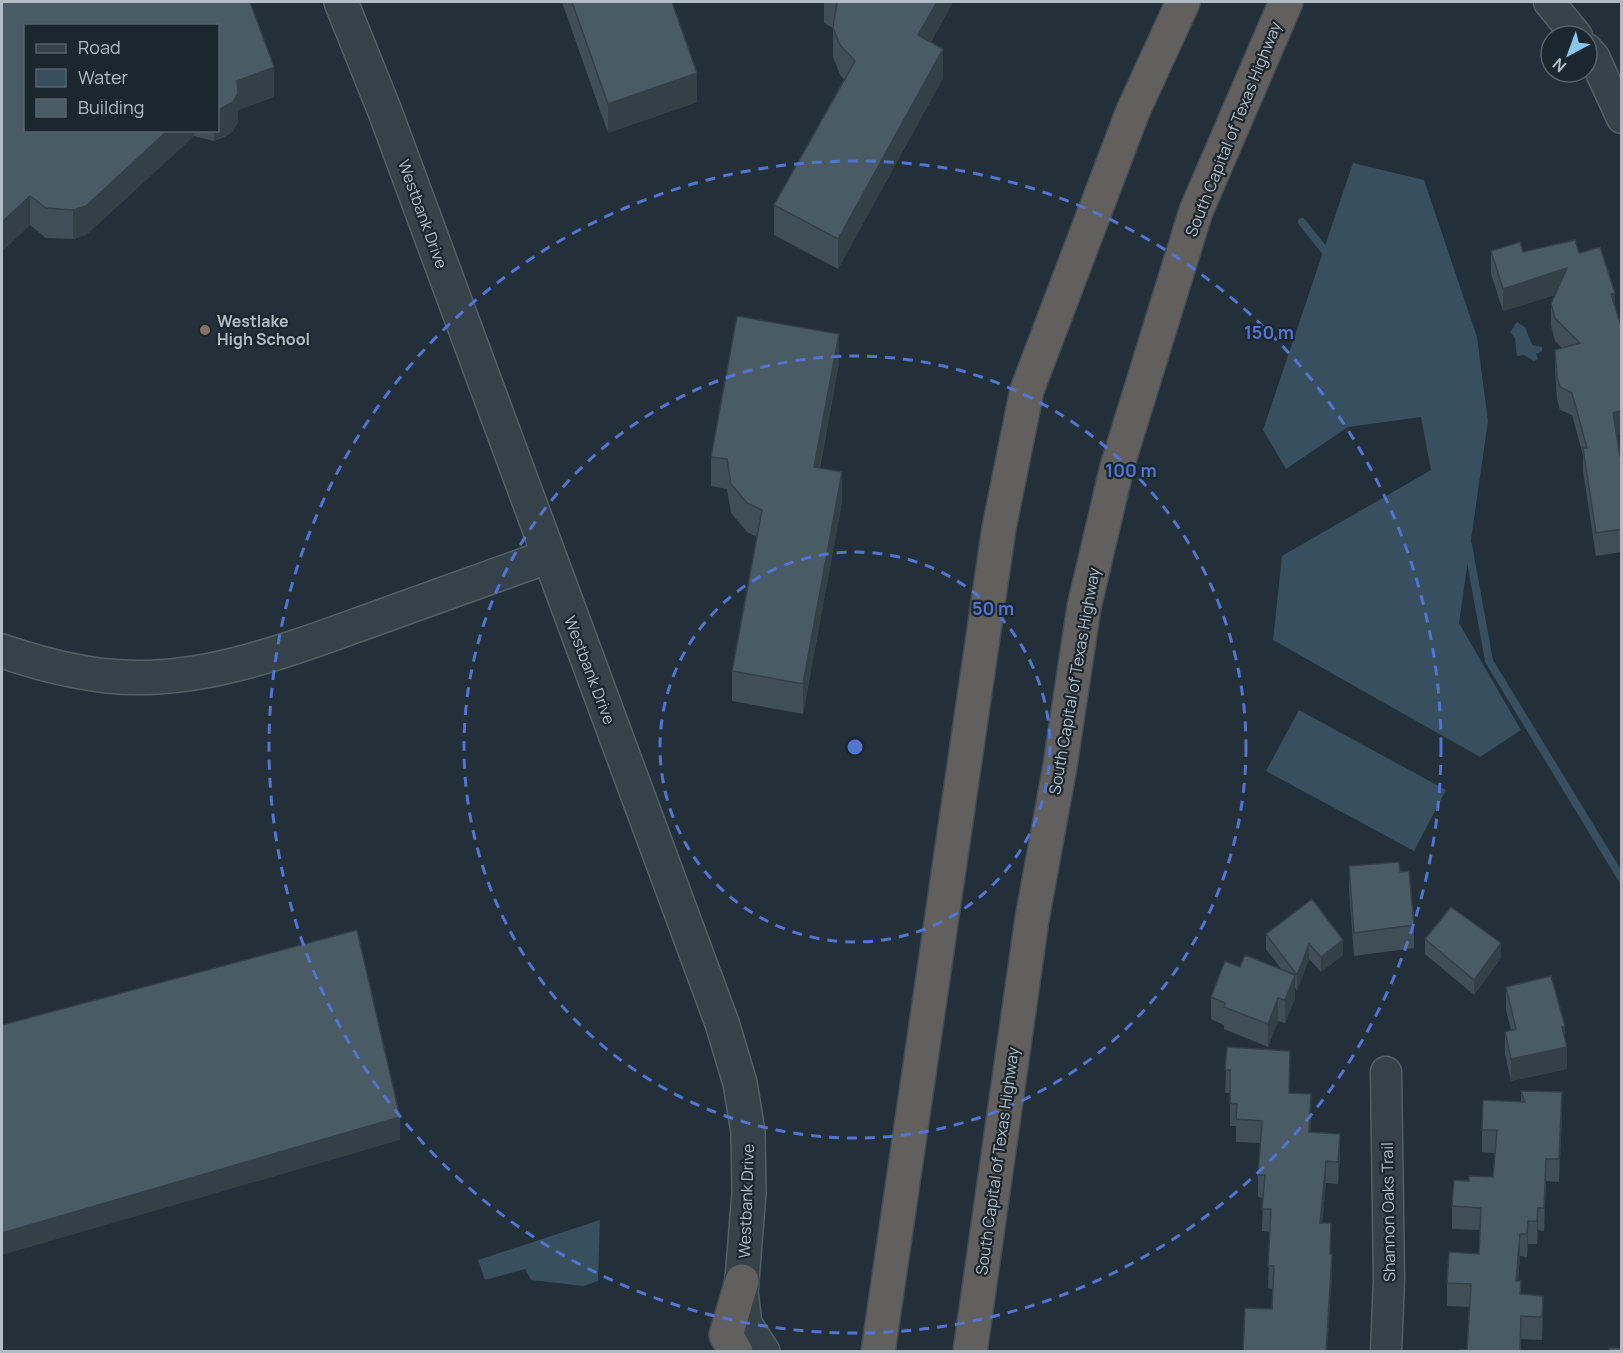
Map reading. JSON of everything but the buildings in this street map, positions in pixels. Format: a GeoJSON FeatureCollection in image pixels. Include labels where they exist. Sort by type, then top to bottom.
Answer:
{"type":"FeatureCollection","features":[{"type":"Feature","properties":{"kind":"highway"},"geometry":{"type":"LineString","coordinates":[[878,1352],[999,528],[1027,390],[1133,111],[1183,2]]}},
{"type":"Feature","properties":{"kind":"highway","name":"South Capital of Texas Highway"},"geometry":{"type":"LineString","coordinates":[[970,1352],[1032,919],[1060,766],[1084,607],[1094,564],[1117,467],[1196,211],[1286,2]]}},
{"type":"Feature","properties":{"kind":"highway"},"geometry":{"type":"LineString","coordinates":[[735,1352],[726,1335],[742,1281]]}},
{"type":"Feature","properties":{"kind":"street","name":"Westbank Drive"},"geometry":{"type":"LineString","coordinates":[[341,2],[388,120],[722,1023],[740,1083],[748,1132],[749,1193],[742,1281],[745,1324],[763,1352]]}},
{"type":"Feature","properties":{"kind":"street"},"geometry":{"type":"LineString","coordinates":[[1549,2],[1567,24]]}},
{"type":"Feature","properties":{"kind":"street"},"geometry":{"type":"LineString","coordinates":[[1599,68],[1622,118]]}},
{"type":"Feature","properties":{"kind":"street"},"geometry":{"type":"LineString","coordinates":[[2,651],[50,667],[110,676],[179,675],[246,661],[302,645],[549,556]]}},
{"type":"Feature","properties":{"kind":"street","name":"Shannon Oaks Trail"},"geometry":{"type":"LineString","coordinates":[[1386,1072],[1389,1279],[1386,1352]]}},
{"type":"Feature","properties":{"kind":"water"},"geometry":{"type":"Polygon","coordinates":[[[1353,163],[1424,180],[1477,337],[1488,421],[1459,623],[1521,730],[1480,757],[1273,640],[1282,556],[1431,470],[1421,417],[1348,427],[1286,469],[1263,430],[1353,163]]]}},
{"type":"Feature","properties":{"kind":"water"},"geometry":{"type":"Polygon","coordinates":[[[1517,322],[1525,327],[1532,345],[1542,347],[1542,351],[1536,354],[1538,359],[1534,361],[1524,355],[1517,356],[1515,338],[1510,332],[1517,322]]]}},
{"type":"Feature","properties":{"kind":"water"},"geometry":{"type":"Polygon","coordinates":[[[1299,710],[1446,790],[1414,851],[1266,771],[1299,710]]]}},
{"type":"Feature","properties":{"kind":"water"},"geometry":{"type":"Polygon","coordinates":[[[600,1220],[598,1281],[583,1286],[531,1280],[525,1269],[485,1280],[478,1260],[600,1220]]]}},
{"type":"Feature","properties":{"kind":"waterway"},"geometry":{"type":"LineString","coordinates":[[1302,222],[1329,256]]}},
{"type":"Feature","properties":{"kind":"waterway"},"geometry":{"type":"LineString","coordinates":[[1468,545],[1489,661],[1622,879]]}},
{"type":"Feature","properties":{"kind":"place","name":"Westlake High School"},"geometry":{"type":"Point","coordinates":[205,330]}}]}
